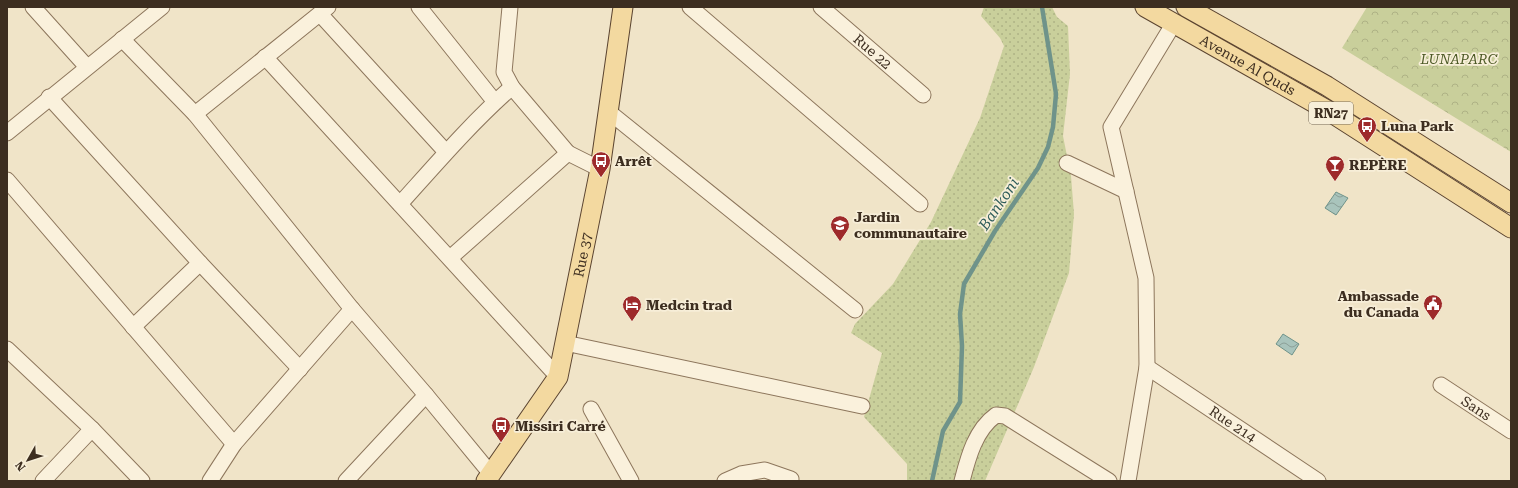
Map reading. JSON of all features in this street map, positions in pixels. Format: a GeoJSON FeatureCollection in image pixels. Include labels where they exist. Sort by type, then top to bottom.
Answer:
{"type":"FeatureCollection","features":[{"type":"Feature","properties":{"kind":"main road","name":"Rue 37"},"geometry":{"type":"LineString","coordinates":[[489,478],[558,377],[600,169],[609,112],[622,7]]}},
{"type":"Feature","properties":{"kind":"main road","name":"Avenue Al Quds"},"geometry":{"type":"LineString","coordinates":[[1145,7],[1327,110],[1511,228]]}},
{"type":"Feature","properties":{"kind":"main road","name":"Avenue Al Quds"},"geometry":{"type":"LineString","coordinates":[[1186,7],[1327,86],[1511,203]]}},
{"type":"Feature","properties":{"kind":"street"},"geometry":{"type":"LineString","coordinates":[[33,7],[87,67]]}},
{"type":"Feature","properties":{"kind":"street"},"geometry":{"type":"LineString","coordinates":[[7,132],[162,7]]}},
{"type":"Feature","properties":{"kind":"street"},"geometry":{"type":"LineString","coordinates":[[419,7],[495,102]]}},
{"type":"Feature","properties":{"kind":"street"},"geometry":{"type":"LineString","coordinates":[[510,7],[504,72],[512,87],[568,153],[600,169]]}},
{"type":"Feature","properties":{"kind":"street"},"geometry":{"type":"LineString","coordinates":[[690,7],[920,204]]}},
{"type":"Feature","properties":{"kind":"street","name":"Rue 22"},"geometry":{"type":"LineString","coordinates":[[821,7],[923,95]]}},
{"type":"Feature","properties":{"kind":"street"},"geometry":{"type":"LineString","coordinates":[[194,114],[324,10],[446,152]]}},
{"type":"Feature","properties":{"kind":"street"},"geometry":{"type":"LineString","coordinates":[[1128,481],[1147,367],[1146,278],[1111,127],[1174,23]]}},
{"type":"Feature","properties":{"kind":"street"},"geometry":{"type":"LineString","coordinates":[[122,39],[194,114],[352,309],[426,395],[489,478]]}},
{"type":"Feature","properties":{"kind":"street"},"geometry":{"type":"LineString","coordinates":[[265,57],[558,377]]}},
{"type":"Feature","properties":{"kind":"street"},"geometry":{"type":"LineString","coordinates":[[400,204],[446,152],[495,102],[512,87]]}},
{"type":"Feature","properties":{"kind":"street"},"geometry":{"type":"LineString","coordinates":[[49,98],[200,263],[300,368]]}},
{"type":"Feature","properties":{"kind":"street"},"geometry":{"type":"LineString","coordinates":[[609,112],[855,310]]}},
{"type":"Feature","properties":{"kind":"street"},"geometry":{"type":"LineString","coordinates":[[450,258],[568,153]]}},
{"type":"Feature","properties":{"kind":"street"},"geometry":{"type":"LineString","coordinates":[[1067,163],[1126,191]]}},
{"type":"Feature","properties":{"kind":"street"},"geometry":{"type":"LineString","coordinates":[[7,180],[234,444]]}},
{"type":"Feature","properties":{"kind":"street"},"geometry":{"type":"LineString","coordinates":[[133,328],[200,263]]}},
{"type":"Feature","properties":{"kind":"street"},"geometry":{"type":"LineString","coordinates":[[210,481],[234,444],[352,309]]}},
{"type":"Feature","properties":{"kind":"street"},"geometry":{"type":"LineString","coordinates":[[565,343],[862,406]]}},
{"type":"Feature","properties":{"kind":"street"},"geometry":{"type":"LineString","coordinates":[[7,349],[92,429],[142,481]]}},
{"type":"Feature","properties":{"kind":"street","name":"Rue 214"},"geometry":{"type":"LineString","coordinates":[[1147,367],[1318,481]]}},
{"type":"Feature","properties":{"kind":"street","name":"Sans"},"geometry":{"type":"LineString","coordinates":[[1440,385],[1511,431]]}},
{"type":"Feature","properties":{"kind":"street"},"geometry":{"type":"LineString","coordinates":[[346,481],[426,395]]}},
{"type":"Feature","properties":{"kind":"street"},"geometry":{"type":"LineString","coordinates":[[591,409],[631,481]]}},
{"type":"Feature","properties":{"kind":"street"},"geometry":{"type":"LineString","coordinates":[[962,481],[971,449],[989,420],[996,415],[1005,416],[1109,481]]}},
{"type":"Feature","properties":{"kind":"street"},"geometry":{"type":"LineString","coordinates":[[43,481],[92,429]]}},
{"type":"Feature","properties":{"kind":"street"},"geometry":{"type":"LineString","coordinates":[[725,481],[741,474],[765,470],[791,479]]}},
{"type":"Feature","properties":{"kind":"green space"},"geometry":{"type":"Polygon","coordinates":[[[984,7],[1052,7],[1057,17],[1068,26],[1070,74],[1063,136],[1071,176],[1074,214],[1069,273],[1034,367],[985,481],[907,481],[907,464],[864,417],[882,353],[851,333],[855,324],[893,284],[931,222],[980,118],[1004,46],[1000,38],[981,16],[984,7]]]}},
{"type":"Feature","properties":{"kind":"green space","name":"LUNAPARC"},"geometry":{"type":"Polygon","coordinates":[[[1367,7],[1511,7],[1511,152],[1342,48],[1367,7]]]}},
{"type":"Feature","properties":{"kind":"water"},"geometry":{"type":"Polygon","coordinates":[[[1336,192],[1348,198],[1336,215],[1325,208],[1336,192]]]}},
{"type":"Feature","properties":{"kind":"water"},"geometry":{"type":"Polygon","coordinates":[[[1283,334],[1299,344],[1292,355],[1276,344],[1283,334]]]}},
{"type":"Feature","properties":{"kind":"waterway","name":"Bankoni"},"geometry":{"type":"LineString","coordinates":[[932,481],[943,431],[960,402],[962,346],[960,314],[964,284],[995,231],[1038,168],[1048,147],[1053,127],[1056,94],[1042,7]]}},
{"type":"Feature","properties":{"kind":"place","name":"Luna Park"},"geometry":{"type":"Point","coordinates":[1367,143]}},
{"type":"Feature","properties":{"kind":"place","name":"Arrêt"},"geometry":{"type":"Point","coordinates":[601,178]}},
{"type":"Feature","properties":{"kind":"place","name":"REPÈRE"},"geometry":{"type":"Point","coordinates":[1335,182]}},
{"type":"Feature","properties":{"kind":"place","name":"Jardin communautaire"},"geometry":{"type":"Point","coordinates":[840,242]}},
{"type":"Feature","properties":{"kind":"place","name":"Ambassade du Canada"},"geometry":{"type":"Point","coordinates":[1433,321]}},
{"type":"Feature","properties":{"kind":"place","name":"Medcin trad"},"geometry":{"type":"Point","coordinates":[632,322]}},
{"type":"Feature","properties":{"kind":"place","name":"Missiri Carré"},"geometry":{"type":"Point","coordinates":[501,443]}}]}
